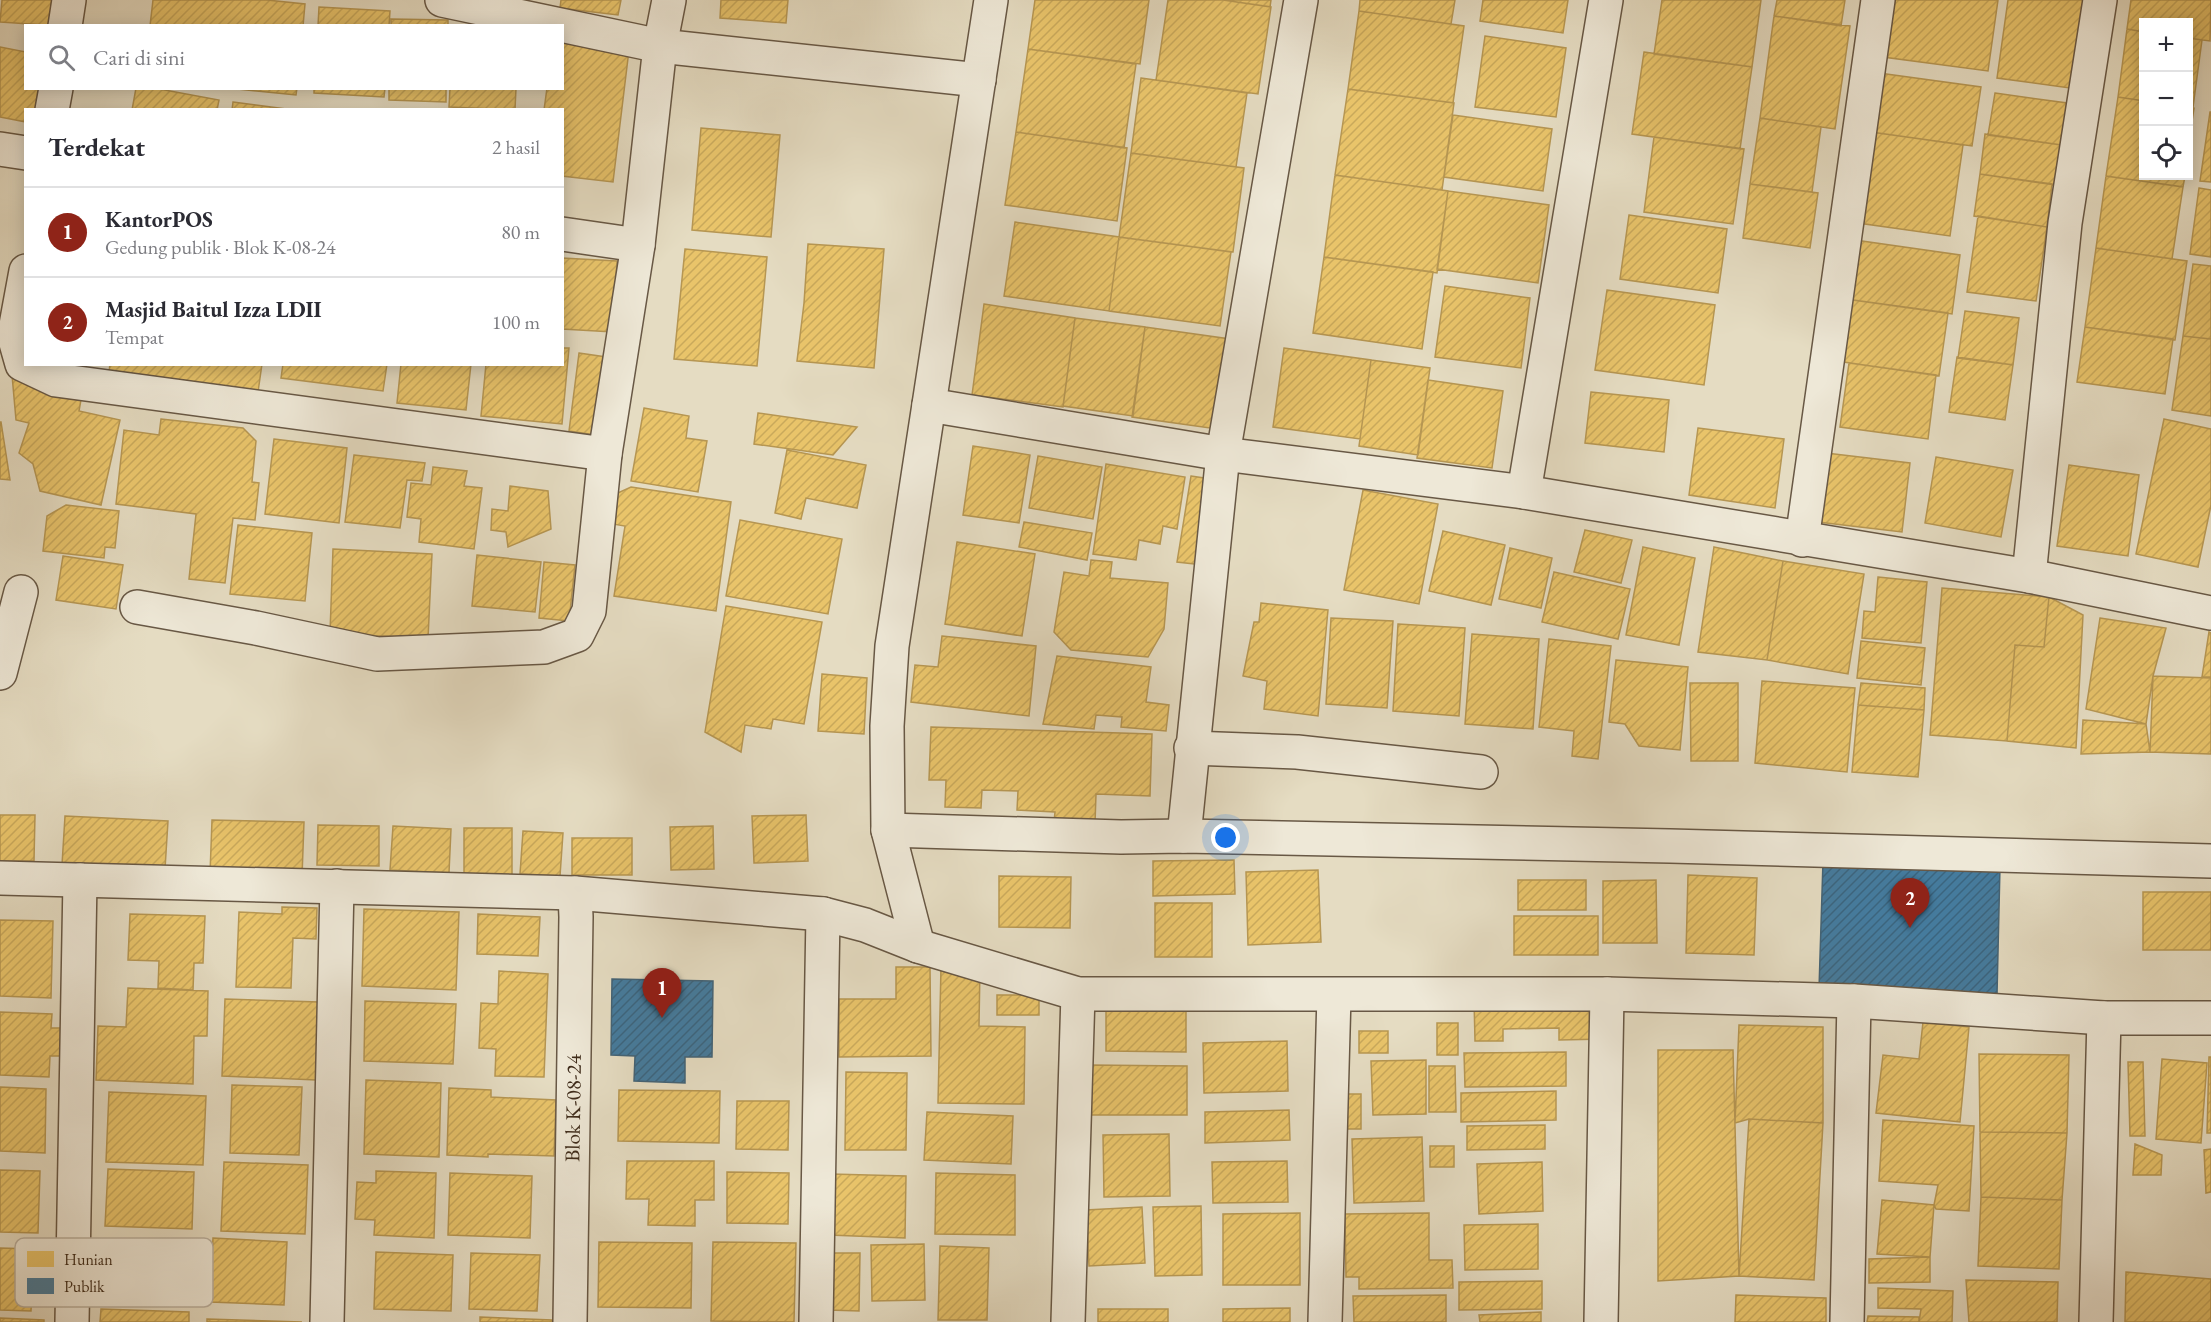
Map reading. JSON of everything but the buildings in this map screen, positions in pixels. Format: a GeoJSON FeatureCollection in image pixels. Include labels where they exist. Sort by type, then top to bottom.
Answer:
{"type":"FeatureCollection","features":[{"type":"Feature","properties":{"kind":"street"},"geometry":{"type":"LineString","coordinates":[[65,24],[69,0]]}},
{"type":"Feature","properties":{"kind":"street"},"geometry":{"type":"LineString","coordinates":[[442,0],[556,24]]}},
{"type":"Feature","properties":{"kind":"street"},"geometry":{"type":"LineString","coordinates":[[137,608],[256,628],[377,654],[544,647],[577,635],[589,611],[605,454],[638,245],[660,46],[669,0]]}},
{"type":"Feature","properties":{"kind":"street"},"geometry":{"type":"LineString","coordinates":[[918,946],[888,830],[887,726],[892,646],[991,0]]}},
{"type":"Feature","properties":{"kind":"street"},"geometry":{"type":"LineString","coordinates":[[1184,836],[1191,748],[1223,454],[1301,0]]}},
{"type":"Feature","properties":{"kind":"street"},"geometry":{"type":"LineString","coordinates":[[1524,492],[1606,0]]}},
{"type":"Feature","properties":{"kind":"street"},"geometry":{"type":"LineString","coordinates":[[1802,540],[1878,0]]}},
{"type":"Feature","properties":{"kind":"street"},"geometry":{"type":"LineString","coordinates":[[2029,576],[2066,223],[2100,0]]}},
{"type":"Feature","properties":{"kind":"street"},"geometry":{"type":"LineString","coordinates":[[564,26],[660,46],[979,80]]}},
{"type":"Feature","properties":{"kind":"street"},"geometry":{"type":"LineString","coordinates":[[52,108],[56,90]]}},
{"type":"Feature","properties":{"kind":"street"},"geometry":{"type":"LineString","coordinates":[[0,149],[24,153]]}},
{"type":"Feature","properties":{"kind":"street"},"geometry":{"type":"LineString","coordinates":[[564,234],[638,245]]}},
{"type":"Feature","properties":{"kind":"street"},"geometry":{"type":"LineString","coordinates":[[24,283],[14,336],[24,365]]}},
{"type":"Feature","properties":{"kind":"street"},"geometry":{"type":"LineString","coordinates":[[26,366],[56,380],[605,454]]}},
{"type":"Feature","properties":{"kind":"street"},"geometry":{"type":"LineString","coordinates":[[929,405],[1223,454],[1524,492],[2029,576],[2211,613]]}},
{"type":"Feature","properties":{"kind":"street"},"geometry":{"type":"LineString","coordinates":[[0,673],[21,592]]}},
{"type":"Feature","properties":{"kind":"street"},"geometry":{"type":"LineString","coordinates":[[1191,748],[1297,752],[1481,772]]}},
{"type":"Feature","properties":{"kind":"street"},"geometry":{"type":"LineString","coordinates":[[888,830],[1121,837],[1184,836],[1658,846],[2211,861]]}},
{"type":"Feature","properties":{"kind":"street"},"geometry":{"type":"LineString","coordinates":[[0,878],[575,893],[823,914],[865,925],[918,946],[1078,994],[1607,994],[1854,1001],[2104,1018],[2211,1018]]}},
{"type":"Feature","properties":{"kind":"street"},"geometry":{"type":"LineString","coordinates":[[74,1238],[81,880]]}},
{"type":"Feature","properties":{"kind":"street"},"geometry":{"type":"LineString","coordinates":[[327,1322],[337,886]]}},
{"type":"Feature","properties":{"kind":"street","name":"Blok K-08-24"},"geometry":{"type":"LineString","coordinates":[[570,1322],[575,893]]}},
{"type":"Feature","properties":{"kind":"street"},"geometry":{"type":"LineString","coordinates":[[816,1322],[823,914]]}},
{"type":"Feature","properties":{"kind":"street"},"geometry":{"type":"LineString","coordinates":[[1068,1322],[1078,994]]}},
{"type":"Feature","properties":{"kind":"street"},"geometry":{"type":"LineString","coordinates":[[1601,1322],[1607,994]]}},
{"type":"Feature","properties":{"kind":"street"},"geometry":{"type":"LineString","coordinates":[[1324,1322],[1334,995]]}},
{"type":"Feature","properties":{"kind":"street"},"geometry":{"type":"LineString","coordinates":[[1847,1322],[1854,1001]]}},
{"type":"Feature","properties":{"kind":"street"},"geometry":{"type":"LineString","coordinates":[[2096,1322],[2104,1018]]}},
{"type":"Feature","properties":{"kind":"street"},"geometry":{"type":"LineString","coordinates":[[72,1307],[72,1322]]}},
{"type":"Feature","properties":{"kind":"place","name":"Masjid Baitul Izza LDII"},"geometry":{"type":"Point","coordinates":[1910,928]}},
{"type":"Feature","properties":{"kind":"place","name":"KantorPOS"},"geometry":{"type":"Point","coordinates":[662,1018]}}]}
